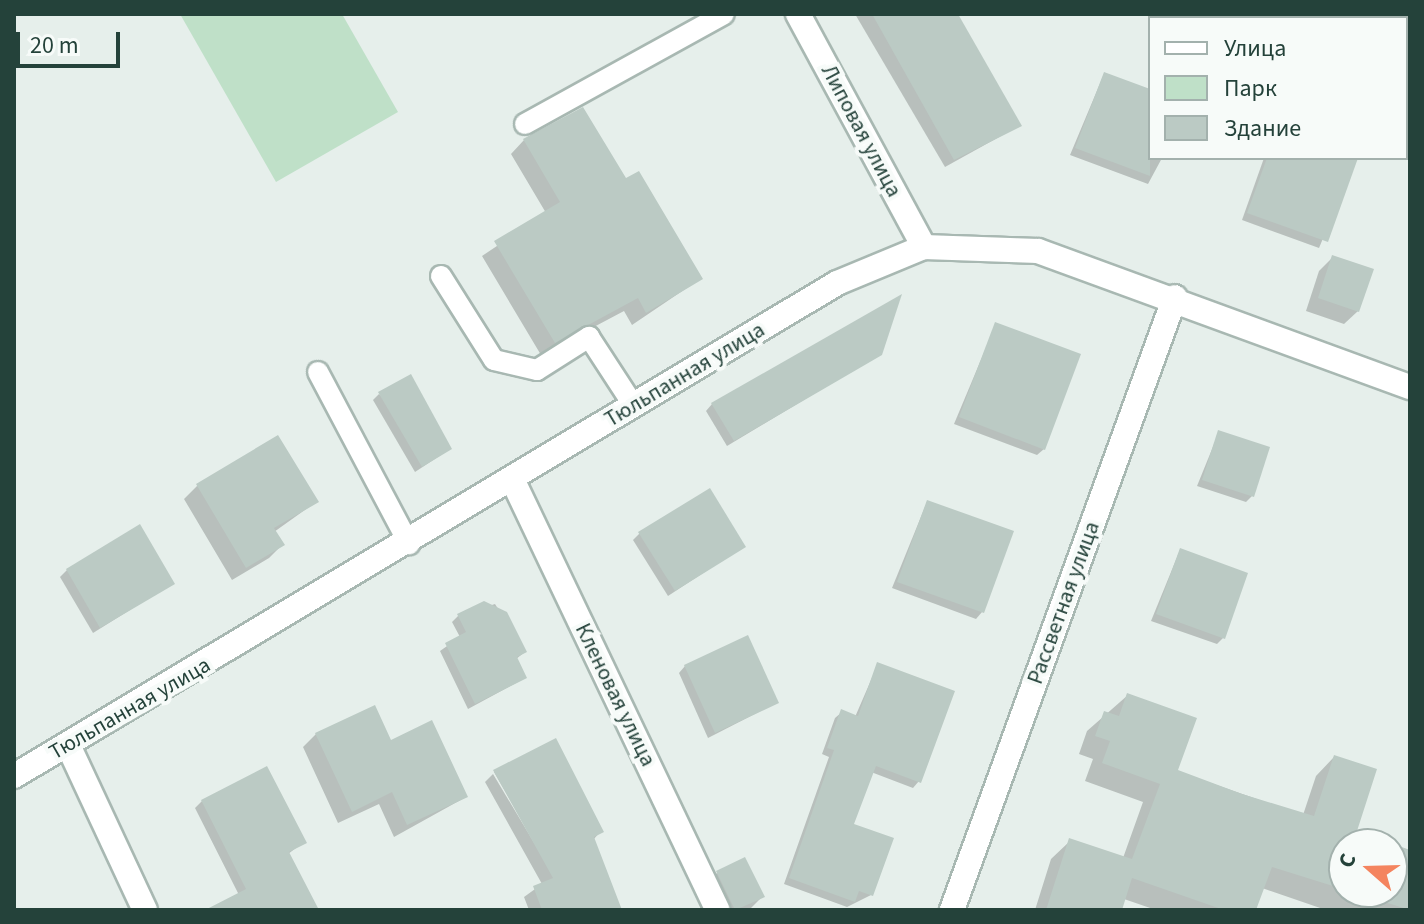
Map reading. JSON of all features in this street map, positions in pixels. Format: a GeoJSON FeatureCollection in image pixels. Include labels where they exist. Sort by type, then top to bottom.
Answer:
{"type":"FeatureCollection","features":[{"type":"Feature","properties":{"kind":"street","name":"Липовая улица"},"geometry":{"type":"LineString","coordinates":[[798,14],[924,247]]}},
{"type":"Feature","properties":{"kind":"street","name":"Тюльпанная улица"},"geometry":{"type":"LineString","coordinates":[[14,776],[409,544],[837,283],[924,247],[1038,251],[1175,297],[1410,387]]}},
{"type":"Feature","properties":{"kind":"street","name":"Рассветная улица"},"geometry":{"type":"LineString","coordinates":[[952,910],[1175,297]]}},
{"type":"Feature","properties":{"kind":"street","name":"Кленовая улица"},"geometry":{"type":"LineString","coordinates":[[513,481],[718,910]]}},
{"type":"Feature","properties":{"kind":"street"},"geometry":{"type":"LineString","coordinates":[[68,745],[145,910]]}},
{"type":"Feature","properties":{"kind":"lane"},"geometry":{"type":"LineString","coordinates":[[525,124],[724,14]]}},
{"type":"Feature","properties":{"kind":"lane"},"geometry":{"type":"LineString","coordinates":[[441,276],[494,360],[537,370],[589,337],[634,406]]}},
{"type":"Feature","properties":{"kind":"lane"},"geometry":{"type":"LineString","coordinates":[[318,372],[409,544]]}},
{"type":"Feature","properties":{"kind":"green space"},"geometry":{"type":"Polygon","coordinates":[[[180,14],[342,14],[398,112],[276,182],[180,14]]]}},
{"type":"Feature","properties":{"kind":"building"},"geometry":{"type":"Polygon","coordinates":[[[872,14],[958,14],[1022,126],[954,160],[872,14]]]}},
{"type":"Feature","properties":{"kind":"building"},"geometry":{"type":"Polygon","coordinates":[[[1104,72],[1148,88],[1150,176],[1075,148],[1104,72]]]}},
{"type":"Feature","properties":{"kind":"building"},"geometry":{"type":"Polygon","coordinates":[[[583,107],[626,178],[639,171],[703,279],[646,313],[638,298],[555,343],[494,241],[560,202],[523,139],[583,107]]]}},
{"type":"Feature","properties":{"kind":"building"},"geometry":{"type":"Polygon","coordinates":[[[1266,160],[1357,160],[1328,242],[1247,213],[1266,160]]]}},
{"type":"Feature","properties":{"kind":"building"},"geometry":{"type":"Polygon","coordinates":[[[1332,255],[1374,269],[1359,312],[1318,298],[1332,255]]]}},
{"type":"Feature","properties":{"kind":"building"},"geometry":{"type":"Polygon","coordinates":[[[902,294],[882,355],[734,441],[711,403],[902,294]]]}},
{"type":"Feature","properties":{"kind":"building"},"geometry":{"type":"Polygon","coordinates":[[[995,322],[1081,354],[1045,450],[959,417],[995,322]]]}},
{"type":"Feature","properties":{"kind":"building"},"geometry":{"type":"Polygon","coordinates":[[[411,374],[452,449],[422,467],[378,392],[411,374]]]}},
{"type":"Feature","properties":{"kind":"building"},"geometry":{"type":"Polygon","coordinates":[[[1218,430],[1270,447],[1254,497],[1202,480],[1218,430]]]}},
{"type":"Feature","properties":{"kind":"building"},"geometry":{"type":"Polygon","coordinates":[[[278,435],[319,502],[274,528],[285,545],[246,568],[196,484],[278,435]]]}},
{"type":"Feature","properties":{"kind":"building"},"geometry":{"type":"Polygon","coordinates":[[[710,488],[746,547],[675,591],[638,532],[710,488]]]}},
{"type":"Feature","properties":{"kind":"building"},"geometry":{"type":"Polygon","coordinates":[[[927,500],[1014,531],[984,613],[897,582],[927,500]]]}},
{"type":"Feature","properties":{"kind":"building"},"geometry":{"type":"Polygon","coordinates":[[[140,524],[175,584],[100,628],[66,569],[140,524]]]}},
{"type":"Feature","properties":{"kind":"building"},"geometry":{"type":"Polygon","coordinates":[[[1180,548],[1248,573],[1225,639],[1156,614],[1180,548]]]}},
{"type":"Feature","properties":{"kind":"building"},"geometry":{"type":"Polygon","coordinates":[[[484,601],[507,612],[527,652],[517,657],[527,678],[475,704],[445,643],[466,632],[457,614],[484,601]]]}},
{"type":"Feature","properties":{"kind":"building"},"geometry":{"type":"Polygon","coordinates":[[[748,635],[779,703],[715,733],[684,665],[748,635]]]}},
{"type":"Feature","properties":{"kind":"building"},"geometry":{"type":"Polygon","coordinates":[[[877,662],[955,691],[921,783],[876,766],[854,824],[894,838],[873,896],[859,891],[855,902],[789,878],[834,750],[827,748],[841,709],[858,716],[877,662]]]}},
{"type":"Feature","properties":{"kind":"building"},"geometry":{"type":"Polygon","coordinates":[[[1127,693],[1197,718],[1178,770],[1314,816],[1334,755],[1377,769],[1358,828],[1328,828],[1328,884],[1272,867],[1256,910],[1224,910],[1132,878],[1122,910],[1046,910],[1069,838],[1132,859],[1160,784],[1102,763],[1110,741],[1095,736],[1104,711],[1119,716],[1127,693]]]}},
{"type":"Feature","properties":{"kind":"building"},"geometry":{"type":"Polygon","coordinates":[[[375,705],[391,740],[432,720],[468,797],[407,825],[392,792],[352,812],[315,733],[375,705]]]}},
{"type":"Feature","properties":{"kind":"building"},"geometry":{"type":"Polygon","coordinates":[[[556,738],[604,832],[594,837],[622,910],[542,910],[533,886],[553,878],[493,770],[556,738]]]}},
{"type":"Feature","properties":{"kind":"building"},"geometry":{"type":"Polygon","coordinates":[[[267,766],[307,843],[289,852],[319,910],[205,910],[246,889],[201,800],[267,766]]]}},
{"type":"Feature","properties":{"kind":"building"},"geometry":{"type":"Polygon","coordinates":[[[1408,849],[1410,850],[1410,910],[1404,908],[1408,908],[1408,849]]]}},
{"type":"Feature","properties":{"kind":"building"},"geometry":{"type":"Polygon","coordinates":[[[745,857],[765,897],[735,910],[716,871],[745,857]]]}}]}
